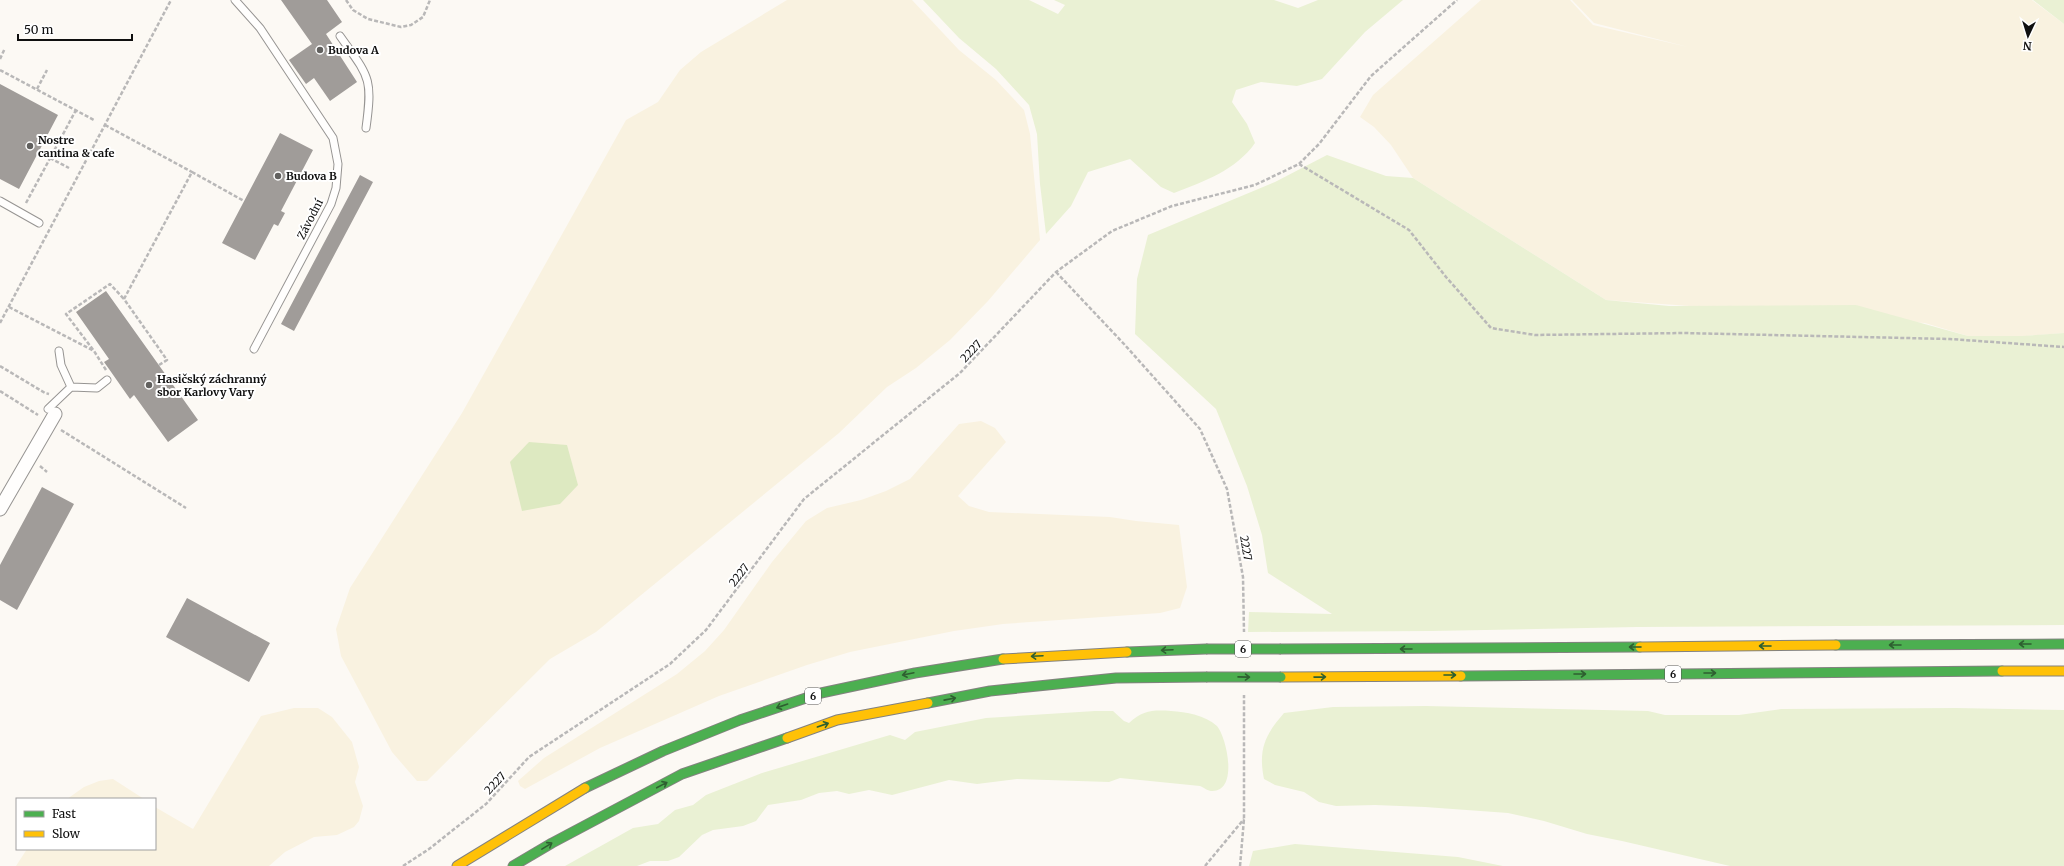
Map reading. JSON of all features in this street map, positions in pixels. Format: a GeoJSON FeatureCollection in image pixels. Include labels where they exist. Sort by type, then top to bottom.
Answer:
{"type":"FeatureCollection","features":[{"type":"Feature","properties":{"kind":"highway","name":"6"},"geometry":{"type":"LineString","coordinates":[[457,866],[533,818],[595,782],[663,751],[740,720],[821,693],[915,673],[1015,657],[1206,649],[1281,648],[2064,644]]}},
{"type":"Feature","properties":{"kind":"highway","name":"6"},"geometry":{"type":"LineString","coordinates":[[513,866],[552,843],[682,774],[837,720],[990,691],[1116,678],[2064,672]]}},
{"type":"Feature","properties":{"kind":"street"},"geometry":{"type":"LineString","coordinates":[[0,509],[51,415]]}},
{"type":"Feature","properties":{"kind":"lane","name":"Závodní"},"geometry":{"type":"LineString","coordinates":[[235,0],[260,28],[333,138],[338,164],[336,188],[331,204],[254,349]]}},
{"type":"Feature","properties":{"kind":"lane"},"geometry":{"type":"LineString","coordinates":[[340,36],[368,79],[370,97],[366,128]]}},
{"type":"Feature","properties":{"kind":"lane"},"geometry":{"type":"LineString","coordinates":[[0,202],[39,223]]}},
{"type":"Feature","properties":{"kind":"lane"},"geometry":{"type":"LineString","coordinates":[[59,351],[61,365],[71,387]]}},
{"type":"Feature","properties":{"kind":"lane"},"geometry":{"type":"LineString","coordinates":[[71,387],[97,388],[107,380]]}},
{"type":"Feature","properties":{"kind":"lane"},"geometry":{"type":"LineString","coordinates":[[51,415],[71,387]]}},
{"type":"Feature","properties":{"kind":"path"},"geometry":{"type":"LineString","coordinates":[[0,323],[171,0]]}},
{"type":"Feature","properties":{"kind":"path"},"geometry":{"type":"LineString","coordinates":[[346,0],[353,10],[368,20],[401,27],[411,25],[423,16],[430,0]]}},
{"type":"Feature","properties":{"kind":"path"},"geometry":{"type":"LineString","coordinates":[[1056,272],[1112,231],[1172,206],[1255,185],[1299,164],[1319,144],[1370,76],[1456,0]]}},
{"type":"Feature","properties":{"kind":"path"},"geometry":{"type":"LineString","coordinates":[[0,59],[5,48]]}},
{"type":"Feature","properties":{"kind":"path"},"geometry":{"type":"LineString","coordinates":[[0,70],[94,120]]}},
{"type":"Feature","properties":{"kind":"path"},"geometry":{"type":"LineString","coordinates":[[37,89],[47,70]]}},
{"type":"Feature","properties":{"kind":"path"},"geometry":{"type":"LineString","coordinates":[[21,213],[76,110]]}},
{"type":"Feature","properties":{"kind":"path"},"geometry":{"type":"LineString","coordinates":[[105,125],[244,201]]}},
{"type":"Feature","properties":{"kind":"path"},"geometry":{"type":"LineString","coordinates":[[50,158],[68,168]]}},
{"type":"Feature","properties":{"kind":"path"},"geometry":{"type":"LineString","coordinates":[[1299,164],[1409,230],[1446,277],[1491,328],[1535,336],[1683,332],[1950,339],[2064,347]]}},
{"type":"Feature","properties":{"kind":"path"},"geometry":{"type":"LineString","coordinates":[[124,299],[192,172]]}},
{"type":"Feature","properties":{"kind":"path","name":"2227"},"geometry":{"type":"LineString","coordinates":[[403,866],[429,849],[486,804],[530,757],[670,664],[706,630],[804,499],[960,373],[1056,272],[1124,344],[1200,429],[1227,489],[1243,577],[1244,634]]}},
{"type":"Feature","properties":{"kind":"path"},"geometry":{"type":"LineString","coordinates":[[109,369],[107,372],[94,351],[66,314],[110,284],[124,299],[167,360],[159,365]]}},
{"type":"Feature","properties":{"kind":"path"},"geometry":{"type":"LineString","coordinates":[[9,307],[94,351]]}},
{"type":"Feature","properties":{"kind":"path"},"geometry":{"type":"LineString","coordinates":[[0,366],[45,393],[51,394]]}},
{"type":"Feature","properties":{"kind":"path"},"geometry":{"type":"LineString","coordinates":[[0,391],[51,415],[186,508]]}},
{"type":"Feature","properties":{"kind":"path"},"geometry":{"type":"LineString","coordinates":[[1240,866],[1244,819],[1244,689]]}},
{"type":"Feature","properties":{"kind":"path"},"geometry":{"type":"LineString","coordinates":[[1205,866],[1244,819]]}},
{"type":"Feature","properties":{"kind":"shaded area"},"geometry":{"type":"Polygon","coordinates":[[[787,0],[912,0],[959,50],[996,80],[1024,110],[1030,134],[1040,240],[988,301],[950,340],[916,368],[887,387],[839,433],[596,632],[550,659],[427,781],[417,781],[392,752],[341,656],[336,629],[350,588],[462,413],[626,120],[658,102],[680,70],[701,52],[787,0]]]}},
{"type":"Feature","properties":{"kind":"shaded area"},"geometry":{"type":"Polygon","coordinates":[[[1481,0],[1570,0],[1593,25],[1688,47],[1594,23],[1572,0],[2032,0],[2064,24],[2064,333],[2026,336],[1968,336],[1925,323],[1606,300],[1413,178],[1391,145],[1374,127],[1360,117],[1373,95],[1481,0]]]}},
{"type":"Feature","properties":{"kind":"shaded area"},"geometry":{"type":"Polygon","coordinates":[[[981,421],[995,428],[1006,442],[958,496],[969,506],[989,512],[1110,517],[1179,525],[1187,587],[1180,608],[1160,613],[1003,624],[954,631],[850,652],[807,665],[719,696],[600,748],[525,789],[520,786],[518,781],[544,758],[677,674],[705,651],[724,630],[772,562],[806,521],[827,508],[861,500],[886,491],[910,479],[959,424],[981,421]]]}},
{"type":"Feature","properties":{"kind":"shaded area"},"geometry":{"type":"Polygon","coordinates":[[[294,708],[318,708],[332,717],[352,742],[359,767],[355,782],[363,806],[359,821],[354,827],[337,835],[314,837],[285,852],[269,866],[16,866],[26,850],[156,850],[156,808],[193,829],[261,716],[294,708]]]}},
{"type":"Feature","properties":{"kind":"shaded area"},"geometry":{"type":"Polygon","coordinates":[[[113,779],[142,798],[68,798],[84,787],[99,781],[113,779]]]}},
{"type":"Feature","properties":{"kind":"green space"},"geometry":{"type":"Polygon","coordinates":[[[923,0],[1029,0],[1058,14],[1065,5],[1054,0],[1274,0],[1298,8],[1318,0],[1403,0],[1365,32],[1322,79],[1297,86],[1261,82],[1236,90],[1232,102],[1247,124],[1255,143],[1239,161],[1229,168],[1197,184],[1174,193],[1161,187],[1130,159],[1088,172],[1071,206],[1046,234],[1040,184],[1037,134],[1029,105],[996,69],[959,38],[923,0]]]}},
{"type":"Feature","properties":{"kind":"green space"},"geometry":{"type":"Polygon","coordinates":[[[2033,0],[2064,0],[2064,24],[2033,0]]]}},
{"type":"Feature","properties":{"kind":"green space"},"geometry":{"type":"Polygon","coordinates":[[[1327,155],[1386,176],[1413,178],[1606,300],[1669,306],[1856,305],[1968,336],[2022,336],[2064,333],[2064,625],[1637,627],[1431,631],[1248,632],[1249,612],[1332,614],[1268,573],[1262,535],[1247,486],[1216,409],[1135,334],[1137,279],[1148,235],[1275,182],[1327,155]]]}},
{"type":"Feature","properties":{"kind":"green space"},"geometry":{"type":"Polygon","coordinates":[[[529,442],[567,445],[578,485],[560,504],[522,511],[510,462],[529,442]]]}},
{"type":"Feature","properties":{"kind":"green space"},"geometry":{"type":"Polygon","coordinates":[[[1426,706],[1648,711],[1665,715],[1739,715],[1781,709],[1956,708],[2064,710],[2064,866],[1730,866],[1587,834],[1544,821],[1508,813],[1425,807],[1375,805],[1336,806],[1319,802],[1304,792],[1275,785],[1264,779],[1262,759],[1265,743],[1272,728],[1284,713],[1333,707],[1426,706]]]}},
{"type":"Feature","properties":{"kind":"green space"},"geometry":{"type":"Polygon","coordinates":[[[1113,711],[1124,721],[1129,723],[1144,713],[1159,711],[1189,713],[1207,719],[1217,726],[1221,732],[1227,752],[1228,774],[1225,783],[1220,789],[1211,791],[1200,786],[1120,778],[1109,782],[1017,779],[977,784],[949,780],[892,795],[869,790],[849,794],[837,791],[819,793],[801,800],[768,805],[756,821],[743,826],[713,830],[702,835],[679,857],[668,861],[650,861],[637,866],[565,866],[633,828],[658,824],[675,810],[693,805],[706,795],[762,773],[890,735],[905,740],[915,732],[986,718],[1113,711]]]}},
{"type":"Feature","properties":{"kind":"green space"},"geometry":{"type":"Polygon","coordinates":[[[1295,844],[1458,857],[1503,866],[1249,866],[1253,851],[1295,844]]]}},
{"type":"Feature","properties":{"kind":"building","name":"Budova A"},"geometry":{"type":"Polygon","coordinates":[[[281,0],[327,0],[342,22],[326,34],[357,82],[330,101],[314,78],[306,84],[289,60],[312,44],[281,0]]]}},
{"type":"Feature","properties":{"kind":"building"},"geometry":{"type":"Polygon","coordinates":[[[0,84],[58,115],[19,189],[0,179],[0,84]]]}},
{"type":"Feature","properties":{"kind":"building","name":"Budova B"},"geometry":{"type":"Polygon","coordinates":[[[280,133],[313,150],[281,211],[285,213],[278,226],[274,224],[255,260],[222,243],[280,133]]]}},
{"type":"Feature","properties":{"kind":"building"},"geometry":{"type":"Polygon","coordinates":[[[360,175],[373,182],[294,331],[281,324],[360,175]]]}},
{"type":"Feature","properties":{"kind":"building"},"geometry":{"type":"Polygon","coordinates":[[[106,291],[198,420],[168,442],[134,395],[130,399],[104,362],[109,359],[76,312],[106,291]]]}},
{"type":"Feature","properties":{"kind":"building"},"geometry":{"type":"Polygon","coordinates":[[[42,487],[74,504],[17,610],[0,600],[0,565],[42,487]]]}},
{"type":"Feature","properties":{"kind":"building"},"geometry":{"type":"Polygon","coordinates":[[[187,598],[270,643],[249,682],[166,637],[187,598]]]}},
{"type":"Feature","properties":{"kind":"traffic: fast"},"geometry":{"type":"LineString","coordinates":[[1836,645],[2064,644]]}},
{"type":"Feature","properties":{"kind":"traffic: fast"},"geometry":{"type":"LineString","coordinates":[[1281,649],[1640,647]]}},
{"type":"Feature","properties":{"kind":"traffic: fast"},"geometry":{"type":"LineString","coordinates":[[1127,652],[1206,649]]}},
{"type":"Feature","properties":{"kind":"traffic: fast"},"geometry":{"type":"LineString","coordinates":[[1206,649],[1281,649]]}},
{"type":"Feature","properties":{"kind":"traffic: fast"},"geometry":{"type":"LineString","coordinates":[[585,788],[663,751],[740,720],[821,693],[915,673],[1003,659]]}},
{"type":"Feature","properties":{"kind":"traffic: fast"},"geometry":{"type":"LineString","coordinates":[[1461,676],[2002,671]]}},
{"type":"Feature","properties":{"kind":"traffic: fast"},"geometry":{"type":"LineString","coordinates":[[928,703],[990,691],[1116,678],[1206,677]]}},
{"type":"Feature","properties":{"kind":"traffic: fast"},"geometry":{"type":"LineString","coordinates":[[1206,677],[1281,677]]}},
{"type":"Feature","properties":{"kind":"traffic: fast"},"geometry":{"type":"LineString","coordinates":[[513,866],[552,843],[682,774],[787,738]]}},
{"type":"Feature","properties":{"kind":"traffic: slow"},"geometry":{"type":"LineString","coordinates":[[1640,647],[1836,645]]}},
{"type":"Feature","properties":{"kind":"traffic: slow"},"geometry":{"type":"LineString","coordinates":[[1003,659],[1127,652]]}},
{"type":"Feature","properties":{"kind":"traffic: slow"},"geometry":{"type":"LineString","coordinates":[[2002,671],[2064,671]]}},
{"type":"Feature","properties":{"kind":"traffic: slow"},"geometry":{"type":"LineString","coordinates":[[1281,677],[1461,676]]}},
{"type":"Feature","properties":{"kind":"traffic: slow"},"geometry":{"type":"LineString","coordinates":[[787,738],[837,720],[928,703]]}},
{"type":"Feature","properties":{"kind":"traffic: slow"},"geometry":{"type":"LineString","coordinates":[[457,866],[585,788]]}},
{"type":"Feature","properties":{"kind":"place","name":"Budova A"},"geometry":{"type":"Point","coordinates":[320,50]}},
{"type":"Feature","properties":{"kind":"place","name":"Nostre cantina & cafe"},"geometry":{"type":"Point","coordinates":[30,146]}},
{"type":"Feature","properties":{"kind":"place","name":"Budova B"},"geometry":{"type":"Point","coordinates":[278,176]}},
{"type":"Feature","properties":{"kind":"place","name":"Hasičský záchranný sbor Karlovy Vary"},"geometry":{"type":"Point","coordinates":[149,385]}}]}
